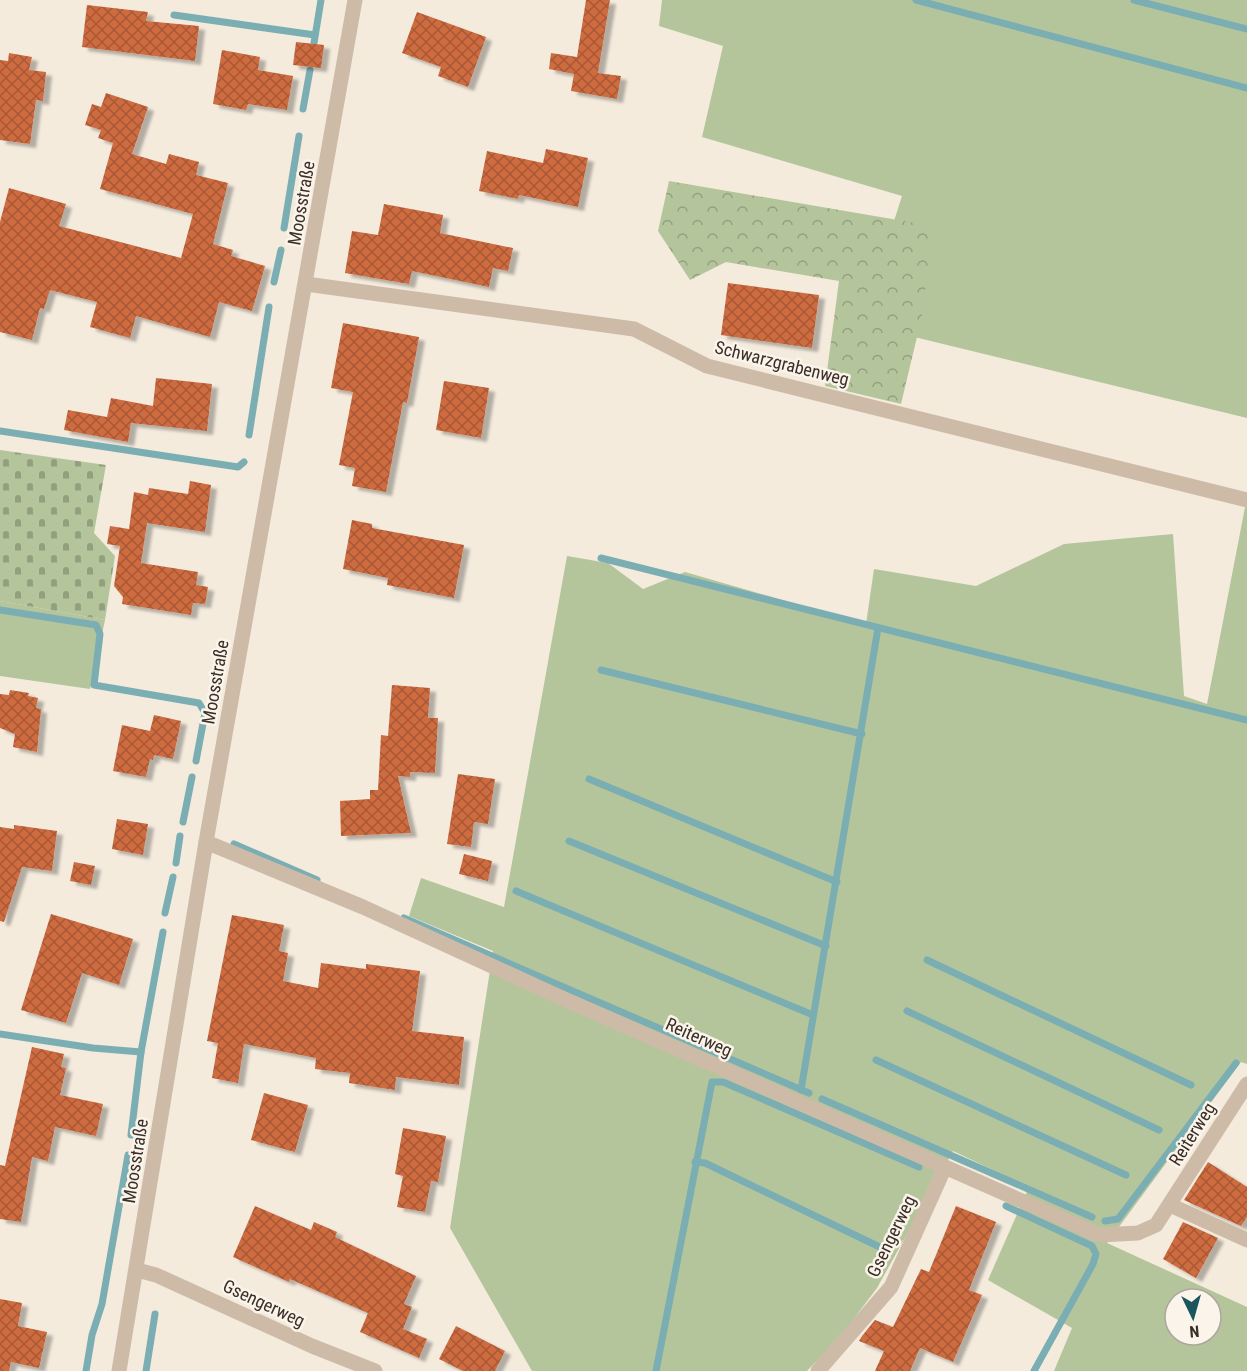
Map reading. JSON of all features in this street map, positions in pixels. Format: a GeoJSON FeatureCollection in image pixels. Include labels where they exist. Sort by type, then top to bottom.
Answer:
{"type":"FeatureCollection","features":[{"type":"Feature","properties":{"kind":"street","name":"Moosstraße"},"geometry":{"type":"LineString","coordinates":[[119,1371],[206,842],[355,0]]}},
{"type":"Feature","properties":{"kind":"street","name":"Schwarzgrabenweg"},"geometry":{"type":"LineString","coordinates":[[306,284],[634,329],[707,366],[1247,500]]}},
{"type":"Feature","properties":{"kind":"street","name":"Reiterweg"},"geometry":{"type":"LineString","coordinates":[[206,842],[363,907],[562,998],[1099,1235],[1138,1233],[1156,1225],[1247,1084]]}},
{"type":"Feature","properties":{"kind":"street","name":"Gsengerweg"},"geometry":{"type":"LineString","coordinates":[[818,1371],[891,1287],[945,1167]]}},
{"type":"Feature","properties":{"kind":"street"},"geometry":{"type":"LineString","coordinates":[[1170,1205],[1247,1240]]}},
{"type":"Feature","properties":{"kind":"street","name":"Gsengerweg"},"geometry":{"type":"LineString","coordinates":[[137,1270],[156,1275],[312,1346],[375,1371]]}},
{"type":"Feature","properties":{"kind":"green space"},"geometry":{"type":"Polygon","coordinates":[[[662,0],[1247,0],[1247,418],[861,324],[902,196],[702,137],[723,46],[659,26],[662,0]]]}},
{"type":"Feature","properties":{"kind":"green space"},"geometry":{"type":"Polygon","coordinates":[[[669,181],[933,226],[922,316],[901,404],[825,386],[839,281],[726,262],[690,280],[658,231],[669,181]]]}},
{"type":"Feature","properties":{"kind":"green space"},"geometry":{"type":"Polygon","coordinates":[[[0,450],[106,465],[94,533],[115,556],[105,620],[0,601],[0,450]]]}},
{"type":"Feature","properties":{"kind":"green space"},"geometry":{"type":"Polygon","coordinates":[[[1247,497],[1247,1064],[1241,1062],[1107,1243],[1203,1287],[1163,1287],[1163,1347],[1223,1347],[1223,1296],[1247,1307],[1247,1371],[1054,1371],[1072,1328],[988,1280],[1029,1187],[953,1151],[877,1288],[840,1337],[807,1371],[532,1371],[450,1228],[493,951],[409,916],[421,878],[504,907],[567,556],[608,563],[643,589],[685,572],[866,624],[874,569],[976,586],[1064,544],[1173,534],[1184,696],[1207,704],[1247,497]]]}},
{"type":"Feature","properties":{"kind":"green space"},"geometry":{"type":"Polygon","coordinates":[[[0,601],[105,620],[90,689],[0,676],[0,601]]]}},
{"type":"Feature","properties":{"kind":"building"},"geometry":{"type":"Polygon","coordinates":[[[586,0],[610,0],[598,73],[621,76],[617,99],[571,91],[574,74],[549,69],[551,53],[577,57],[586,0]]]}},
{"type":"Feature","properties":{"kind":"building"},"geometry":{"type":"Polygon","coordinates":[[[87,5],[148,12],[146,21],[199,26],[195,61],[82,47],[87,5]]]}},
{"type":"Feature","properties":{"kind":"building"},"geometry":{"type":"Polygon","coordinates":[[[417,12],[486,37],[468,87],[438,76],[441,67],[402,53],[417,12]]]}},
{"type":"Feature","properties":{"kind":"building"},"geometry":{"type":"Polygon","coordinates":[[[296,42],[324,45],[321,68],[293,65],[296,42]]]}},
{"type":"Feature","properties":{"kind":"building"},"geometry":{"type":"Polygon","coordinates":[[[222,50],[260,57],[258,70],[293,76],[287,110],[248,104],[246,110],[213,104],[222,50]]]}},
{"type":"Feature","properties":{"kind":"building"},"geometry":{"type":"Polygon","coordinates":[[[9,53],[32,57],[29,70],[46,72],[43,101],[36,100],[30,144],[0,140],[0,60],[8,61],[9,53]]]}},
{"type":"Feature","properties":{"kind":"building"},"geometry":{"type":"Polygon","coordinates":[[[106,93],[148,107],[132,154],[166,164],[169,154],[199,162],[196,175],[228,183],[213,244],[233,250],[231,256],[265,266],[252,311],[219,302],[210,337],[136,316],[130,338],[90,327],[97,302],[50,290],[44,309],[40,308],[32,340],[0,332],[0,222],[9,188],[66,204],[59,226],[181,258],[193,214],[100,189],[113,143],[98,138],[101,130],[85,125],[92,104],[101,107],[106,93]]]}},
{"type":"Feature","properties":{"kind":"building"},"geometry":{"type":"Polygon","coordinates":[[[546,149],[588,158],[578,207],[519,195],[518,199],[479,191],[487,151],[543,163],[546,149]]]}},
{"type":"Feature","properties":{"kind":"building"},"geometry":{"type":"Polygon","coordinates":[[[384,204],[443,215],[440,233],[513,248],[508,271],[493,268],[489,287],[412,271],[409,284],[345,273],[352,231],[378,235],[384,204]]]}},
{"type":"Feature","properties":{"kind":"building"},"geometry":{"type":"Polygon","coordinates":[[[728,283],[819,295],[812,348],[721,335],[728,283]]]}},
{"type":"Feature","properties":{"kind":"building"},"geometry":{"type":"Polygon","coordinates":[[[343,323],[419,337],[407,403],[403,402],[386,492],[352,486],[355,468],[339,465],[353,392],[331,388],[343,323]]]}},
{"type":"Feature","properties":{"kind":"building"},"geometry":{"type":"Polygon","coordinates":[[[156,378],[212,384],[207,431],[131,423],[128,442],[64,430],[68,410],[107,417],[111,398],[153,406],[156,378]]]}},
{"type":"Feature","properties":{"kind":"building"},"geometry":{"type":"Polygon","coordinates":[[[444,381],[489,388],[481,438],[436,430],[444,381]]]}},
{"type":"Feature","properties":{"kind":"building"},"geometry":{"type":"Polygon","coordinates":[[[190,481],[211,485],[205,532],[147,523],[141,563],[198,572],[196,585],[208,587],[205,604],[193,603],[191,615],[122,604],[123,597],[114,586],[120,546],[107,544],[110,526],[129,529],[134,492],[148,495],[149,488],[188,494],[190,481]]]}},
{"type":"Feature","properties":{"kind":"building"},"geometry":{"type":"Polygon","coordinates":[[[352,520],[372,524],[372,528],[464,545],[454,598],[387,585],[388,578],[343,569],[352,520]]]}},
{"type":"Feature","properties":{"kind":"building"},"geometry":{"type":"Polygon","coordinates":[[[392,685],[430,688],[428,718],[438,718],[435,773],[410,772],[410,777],[398,776],[411,833],[341,836],[340,801],[370,799],[370,790],[378,790],[381,735],[388,736],[392,685]]]}},
{"type":"Feature","properties":{"kind":"building"},"geometry":{"type":"Polygon","coordinates":[[[10,690],[29,693],[28,696],[38,698],[36,708],[41,709],[37,752],[13,747],[15,734],[0,728],[0,694],[9,695],[10,690]]]}},
{"type":"Feature","properties":{"kind":"building"},"geometry":{"type":"Polygon","coordinates":[[[154,715],[181,721],[173,759],[154,755],[153,760],[150,759],[146,777],[113,771],[122,725],[150,731],[154,715]]]}},
{"type":"Feature","properties":{"kind":"building"},"geometry":{"type":"Polygon","coordinates":[[[458,774],[495,779],[488,824],[474,822],[471,847],[447,844],[458,774]]]}},
{"type":"Feature","properties":{"kind":"building"},"geometry":{"type":"Polygon","coordinates":[[[117,819],[148,824],[143,855],[112,849],[117,819]]]}},
{"type":"Feature","properties":{"kind":"building"},"geometry":{"type":"Polygon","coordinates":[[[14,825],[57,831],[52,871],[22,867],[4,922],[0,921],[0,827],[14,829],[14,825]]]}},
{"type":"Feature","properties":{"kind":"building"},"geometry":{"type":"Polygon","coordinates":[[[464,854],[492,861],[488,881],[459,874],[464,854]]]}},
{"type":"Feature","properties":{"kind":"building"},"geometry":{"type":"Polygon","coordinates":[[[74,862],[95,866],[91,885],[70,881],[74,862]]]}},
{"type":"Feature","properties":{"kind":"building"},"geometry":{"type":"Polygon","coordinates":[[[51,914],[133,939],[119,985],[82,973],[66,1023],[21,1010],[51,914]]]}},
{"type":"Feature","properties":{"kind":"building"},"geometry":{"type":"Polygon","coordinates":[[[232,915],[284,925],[279,951],[288,953],[283,981],[318,988],[321,963],[366,969],[366,964],[420,971],[412,1031],[464,1037],[459,1085],[396,1077],[395,1090],[349,1083],[350,1073],[315,1069],[316,1058],[244,1044],[238,1083],[212,1078],[218,1043],[207,1041],[232,915]]]}},
{"type":"Feature","properties":{"kind":"building"},"geometry":{"type":"Polygon","coordinates":[[[32,1047],[64,1054],[61,1067],[66,1068],[60,1095],[103,1104],[96,1136],[55,1127],[48,1161],[32,1157],[21,1222],[0,1219],[0,1165],[5,1166],[32,1047]]]}},
{"type":"Feature","properties":{"kind":"building"},"geometry":{"type":"Polygon","coordinates":[[[264,1093],[308,1105],[295,1152],[251,1140],[264,1093]]]}},
{"type":"Feature","properties":{"kind":"building"},"geometry":{"type":"Polygon","coordinates":[[[403,1128],[446,1136],[438,1182],[431,1181],[425,1212],[397,1207],[403,1176],[395,1174],[403,1128]]]}},
{"type":"Feature","properties":{"kind":"building"},"geometry":{"type":"Polygon","coordinates":[[[1208,1162],[1247,1187],[1247,1217],[1241,1226],[1184,1200],[1208,1162]]]}},
{"type":"Feature","properties":{"kind":"building"},"geometry":{"type":"Polygon","coordinates":[[[255,1206],[311,1230],[314,1222],[337,1232],[335,1237],[416,1276],[404,1304],[412,1307],[403,1329],[427,1339],[419,1358],[360,1332],[368,1313],[233,1257],[255,1206]]]}},
{"type":"Feature","properties":{"kind":"building"},"geometry":{"type":"Polygon","coordinates":[[[956,1206],[996,1222],[969,1290],[982,1295],[953,1362],[920,1348],[910,1371],[875,1371],[884,1351],[859,1341],[875,1320],[893,1327],[921,1269],[929,1272],[956,1206]]]}},
{"type":"Feature","properties":{"kind":"building"},"geometry":{"type":"Polygon","coordinates":[[[1183,1222],[1218,1238],[1196,1278],[1163,1259],[1183,1222]]]}},
{"type":"Feature","properties":{"kind":"building"},"geometry":{"type":"Polygon","coordinates":[[[0,1299],[22,1303],[18,1326],[47,1332],[39,1368],[11,1362],[9,1371],[0,1371],[0,1299]]]}},
{"type":"Feature","properties":{"kind":"building"},"geometry":{"type":"Polygon","coordinates":[[[456,1326],[505,1351],[495,1371],[463,1371],[439,1359],[456,1326]]]}},
{"type":"Feature","properties":{"kind":"waterway"},"geometry":{"type":"LineString","coordinates":[[314,43],[321,0]]}},
{"type":"Feature","properties":{"kind":"waterway"},"geometry":{"type":"LineString","coordinates":[[916,0],[1247,88]]}},
{"type":"Feature","properties":{"kind":"waterway"},"geometry":{"type":"LineString","coordinates":[[1134,0],[1247,29]]}},
{"type":"Feature","properties":{"kind":"waterway"},"geometry":{"type":"LineString","coordinates":[[174,15],[315,35]]}},
{"type":"Feature","properties":{"kind":"waterway"},"geometry":{"type":"LineString","coordinates":[[303,109],[310,70]]}},
{"type":"Feature","properties":{"kind":"waterway"},"geometry":{"type":"LineString","coordinates":[[284,228],[299,136]]}},
{"type":"Feature","properties":{"kind":"waterway"},"geometry":{"type":"LineString","coordinates":[[274,282],[281,250]]}},
{"type":"Feature","properties":{"kind":"waterway"},"geometry":{"type":"LineString","coordinates":[[249,435],[269,307]]}},
{"type":"Feature","properties":{"kind":"waterway"},"geometry":{"type":"LineString","coordinates":[[0,431],[238,467],[244,462]]}},
{"type":"Feature","properties":{"kind":"waterway"},"geometry":{"type":"LineString","coordinates":[[601,558],[1247,720]]}},
{"type":"Feature","properties":{"kind":"waterway"},"geometry":{"type":"LineString","coordinates":[[0,610],[96,625],[100,634],[94,685],[199,703],[205,713],[196,761]]}},
{"type":"Feature","properties":{"kind":"waterway"},"geometry":{"type":"LineString","coordinates":[[801,1090],[878,628]]}},
{"type":"Feature","properties":{"kind":"waterway"},"geometry":{"type":"LineString","coordinates":[[601,670],[862,734]]}},
{"type":"Feature","properties":{"kind":"waterway"},"geometry":{"type":"LineString","coordinates":[[183,822],[192,777]]}},
{"type":"Feature","properties":{"kind":"waterway"},"geometry":{"type":"LineString","coordinates":[[589,779],[837,882]]}},
{"type":"Feature","properties":{"kind":"waterway"},"geometry":{"type":"LineString","coordinates":[[176,863],[180,836]]}},
{"type":"Feature","properties":{"kind":"waterway"},"geometry":{"type":"LineString","coordinates":[[569,841],[826,946]]}},
{"type":"Feature","properties":{"kind":"waterway"},"geometry":{"type":"LineString","coordinates":[[234,844],[317,880]]}},
{"type":"Feature","properties":{"kind":"waterway"},"geometry":{"type":"LineString","coordinates":[[165,913],[173,877]]}},
{"type":"Feature","properties":{"kind":"waterway"},"geometry":{"type":"LineString","coordinates":[[516,891],[813,1015]]}},
{"type":"Feature","properties":{"kind":"waterway"},"geometry":{"type":"LineString","coordinates":[[404,918],[809,1093]]}},
{"type":"Feature","properties":{"kind":"waterway"},"geometry":{"type":"LineString","coordinates":[[131,1135],[141,1052],[163,932]]}},
{"type":"Feature","properties":{"kind":"waterway"},"geometry":{"type":"LineString","coordinates":[[927,960],[1191,1085]]}},
{"type":"Feature","properties":{"kind":"waterway"},"geometry":{"type":"LineString","coordinates":[[907,1011],[1159,1130]]}},
{"type":"Feature","properties":{"kind":"waterway"},"geometry":{"type":"LineString","coordinates":[[0,1034],[93,1048],[141,1052]]}},
{"type":"Feature","properties":{"kind":"waterway"},"geometry":{"type":"LineString","coordinates":[[876,1060],[1126,1175]]}},
{"type":"Feature","properties":{"kind":"waterway"},"geometry":{"type":"LineString","coordinates":[[1105,1221],[1118,1219],[1236,1063]]}},
{"type":"Feature","properties":{"kind":"waterway"},"geometry":{"type":"LineString","coordinates":[[656,1371],[712,1082],[723,1082],[919,1167]]}},
{"type":"Feature","properties":{"kind":"waterway"},"geometry":{"type":"LineString","coordinates":[[822,1099],[1092,1217]]}},
{"type":"Feature","properties":{"kind":"waterway"},"geometry":{"type":"LineString","coordinates":[[86,1371],[92,1335],[102,1304],[128,1155]]}},
{"type":"Feature","properties":{"kind":"waterway"},"geometry":{"type":"LineString","coordinates":[[695,1162],[705,1163],[888,1251]]}},
{"type":"Feature","properties":{"kind":"waterway"},"geometry":{"type":"LineString","coordinates":[[1006,1206],[1092,1246],[1096,1254],[1093,1264],[1034,1371]]}},
{"type":"Feature","properties":{"kind":"waterway"},"geometry":{"type":"LineString","coordinates":[[146,1371],[155,1314]]}}]}
